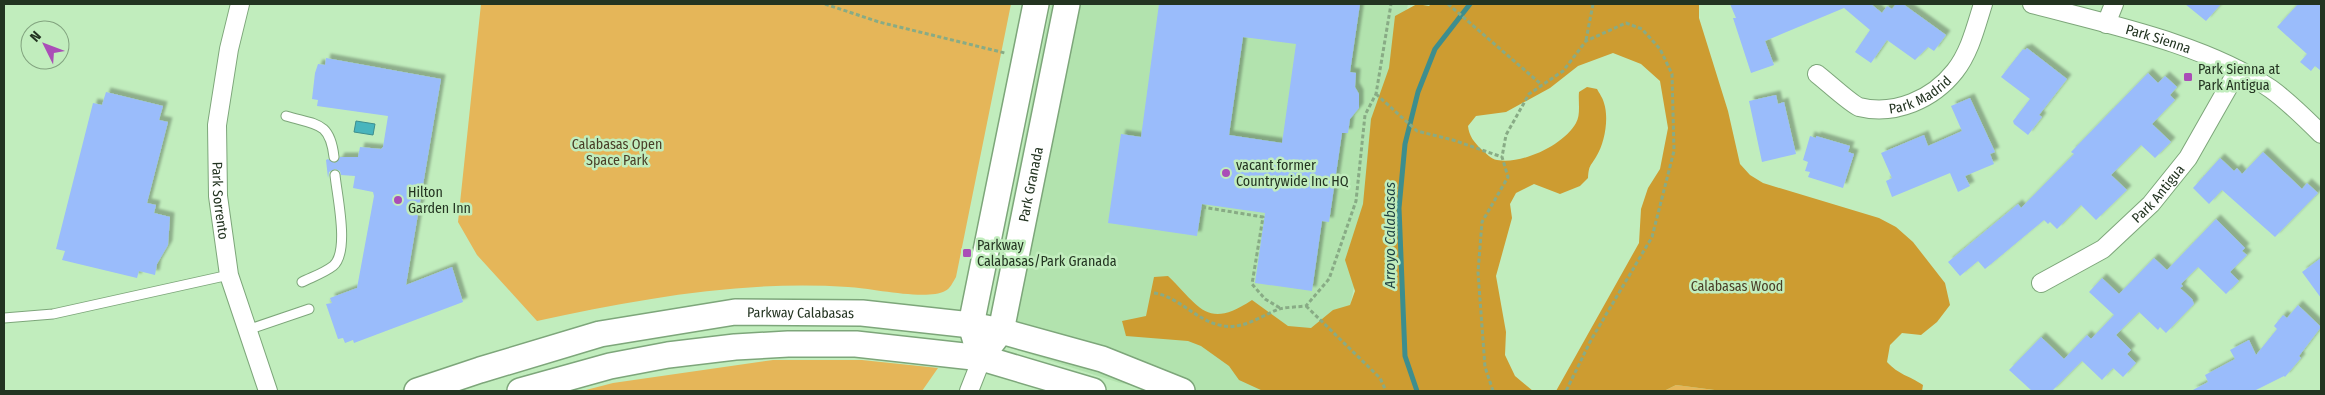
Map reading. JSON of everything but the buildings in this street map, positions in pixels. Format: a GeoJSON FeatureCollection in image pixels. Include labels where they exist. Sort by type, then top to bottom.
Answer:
{"type":"FeatureCollection","features":[{"type":"Feature","properties":{"kind":"street","name":"Park Sorrento"},"geometry":{"type":"LineString","coordinates":[[240,4],[229,49],[217,125],[218,196],[229,275],[268,391]]}},
{"type":"Feature","properties":{"kind":"street"},"geometry":{"type":"LineString","coordinates":[[982,358],[971,325],[1036,4]]}},
{"type":"Feature","properties":{"kind":"street","name":"Park Granada"},"geometry":{"type":"LineString","coordinates":[[969,391],[982,358],[1000,331],[1067,4]]}},
{"type":"Feature","properties":{"kind":"street","name":"Park Madrid"},"geometry":{"type":"LineString","coordinates":[[1817,74],[1858,106],[1894,109],[1926,97],[1955,71],[1971,42],[1982,4]]}},
{"type":"Feature","properties":{"kind":"street","name":"Park Sienna"},"geometry":{"type":"LineString","coordinates":[[2032,4],[2189,49],[2238,70],[2270,88],[2299,111],[2321,134]]}},
{"type":"Feature","properties":{"kind":"street"},"geometry":{"type":"LineString","coordinates":[[2106,24],[2114,4]]}},
{"type":"Feature","properties":{"kind":"street","name":"Park Antigua"},"geometry":{"type":"LineString","coordinates":[[2042,283],[2102,250],[2151,204],[2188,158],[2238,70]]}},
{"type":"Feature","properties":{"kind":"street","name":"Parkway Calabasas"},"geometry":{"type":"LineString","coordinates":[[417,391],[600,334],[735,312],[862,313],[971,325],[1102,359],[1182,391]]}},
{"type":"Feature","properties":{"kind":"street"},"geometry":{"type":"LineString","coordinates":[[520,391],[610,366],[668,355],[735,347],[788,344],[856,344],[982,358],[1093,391]]}},
{"type":"Feature","properties":{"kind":"lane"},"geometry":{"type":"LineString","coordinates":[[286,116],[322,126],[332,140],[334,157]]}},
{"type":"Feature","properties":{"kind":"lane"},"geometry":{"type":"LineString","coordinates":[[302,282],[333,266],[338,259],[342,247],[335,176]]}},
{"type":"Feature","properties":{"kind":"lane"},"geometry":{"type":"LineString","coordinates":[[4,318],[53,314],[229,275]]}},
{"type":"Feature","properties":{"kind":"lane"},"geometry":{"type":"LineString","coordinates":[[247,330],[308,309]]}},
{"type":"Feature","properties":{"kind":"path"},"geometry":{"type":"LineString","coordinates":[[825,4],[879,22],[904,26],[1025,59]]}},
{"type":"Feature","properties":{"kind":"path"},"geometry":{"type":"LineString","coordinates":[[1154,294],[1168,295],[1202,318],[1224,326],[1246,325],[1281,308],[1306,306],[1329,279],[1356,201],[1365,115],[1376,94],[1391,4]]}},
{"type":"Feature","properties":{"kind":"path"},"geometry":{"type":"LineString","coordinates":[[1448,4],[1542,85]]}},
{"type":"Feature","properties":{"kind":"path"},"geometry":{"type":"LineString","coordinates":[[1494,391],[1485,367],[1478,272],[1482,222],[1508,177],[1502,157],[1506,135],[1530,94],[1563,70],[1586,40],[1593,4]]}},
{"type":"Feature","properties":{"kind":"path"},"geometry":{"type":"LineString","coordinates":[[1566,391],[1591,340],[1652,237],[1674,151],[1672,74],[1660,49],[1642,29],[1626,23],[1586,40]]}},
{"type":"Feature","properties":{"kind":"path"},"geometry":{"type":"LineString","coordinates":[[1376,94],[1418,131],[1453,140],[1502,157]]}},
{"type":"Feature","properties":{"kind":"path"},"geometry":{"type":"LineString","coordinates":[[1202,206],[1263,217],[1253,287],[1264,298],[1281,308]]}},
{"type":"Feature","properties":{"kind":"path"},"geometry":{"type":"LineString","coordinates":[[1306,306],[1380,378],[1386,391]]}},
{"type":"Feature","properties":{"kind":"shaded area"},"geometry":{"type":"Polygon","coordinates":[[[1051,4],[1408,4],[1334,391],[1164,391],[1120,383],[985,340],[1051,4]]]}},
{"type":"Feature","properties":{"kind":"green space","name":"Calabasas Open Space Park"},"geometry":{"type":"Polygon","coordinates":[[[481,4],[1011,4],[956,277],[953,283],[945,291],[925,295],[848,287],[769,286],[730,289],[614,305],[537,321],[477,255],[458,222],[481,4]]]}},
{"type":"Feature","properties":{"kind":"green space","name":"Calabasas Wood"},"geometry":{"type":"Polygon","coordinates":[[[1417,4],[1429,6],[1431,4],[1699,4],[1699,18],[1728,111],[1740,164],[1750,175],[1763,183],[1879,218],[1896,227],[1913,242],[1945,283],[1950,305],[1937,322],[1921,335],[1902,333],[1890,345],[1887,362],[1923,385],[1922,391],[1722,391],[1676,385],[1664,391],[1556,391],[1639,243],[1641,209],[1648,188],[1660,169],[1668,128],[1660,81],[1641,64],[1613,53],[1578,66],[1550,88],[1506,112],[1476,116],[1468,126],[1469,133],[1481,149],[1497,160],[1507,161],[1541,152],[1562,139],[1576,123],[1579,108],[1579,92],[1587,87],[1597,89],[1604,103],[1606,123],[1604,138],[1590,166],[1588,178],[1580,186],[1560,194],[1534,184],[1516,193],[1510,204],[1512,218],[1496,276],[1506,332],[1505,355],[1515,376],[1533,391],[1263,391],[1239,380],[1229,366],[1201,346],[1188,341],[1126,336],[1122,321],[1146,316],[1154,277],[1168,276],[1205,311],[1214,314],[1224,313],[1237,309],[1252,300],[1288,326],[1311,328],[1333,310],[1350,305],[1355,291],[1345,260],[1363,204],[1371,119],[1389,68],[1395,16],[1417,4]]]}},
{"type":"Feature","properties":{"kind":"green space"},"geometry":{"type":"Polygon","coordinates":[[[773,360],[862,360],[938,368],[922,391],[582,391],[613,383],[773,360]]]}},
{"type":"Feature","properties":{"kind":"green space"},"geometry":{"type":"Polygon","coordinates":[[[1676,385],[1722,391],[1664,391],[1676,385]]]}},
{"type":"Feature","properties":{"kind":"water"},"geometry":{"type":"Polygon","coordinates":[[[356,121],[375,124],[373,135],[354,132],[356,121]]]}},
{"type":"Feature","properties":{"kind":"waterway","name":"Arroyo Calabasas"},"geometry":{"type":"LineString","coordinates":[[1417,391],[1405,356],[1399,208],[1405,144],[1418,92],[1435,49],[1470,4]]}},
{"type":"Feature","properties":{"kind":"place","name":"Park Sienna at Park Antigua"},"geometry":{"type":"Point","coordinates":[2188,77]}},
{"type":"Feature","properties":{"kind":"place","name":"vacant former Countrywide Inc HQ"},"geometry":{"type":"Point","coordinates":[1226,173]}},
{"type":"Feature","properties":{"kind":"place","name":"Hilton Garden Inn"},"geometry":{"type":"Point","coordinates":[398,200]}},
{"type":"Feature","properties":{"kind":"place","name":"Parkway Calabasas/Park Granada"},"geometry":{"type":"Point","coordinates":[967,253]}}]}
